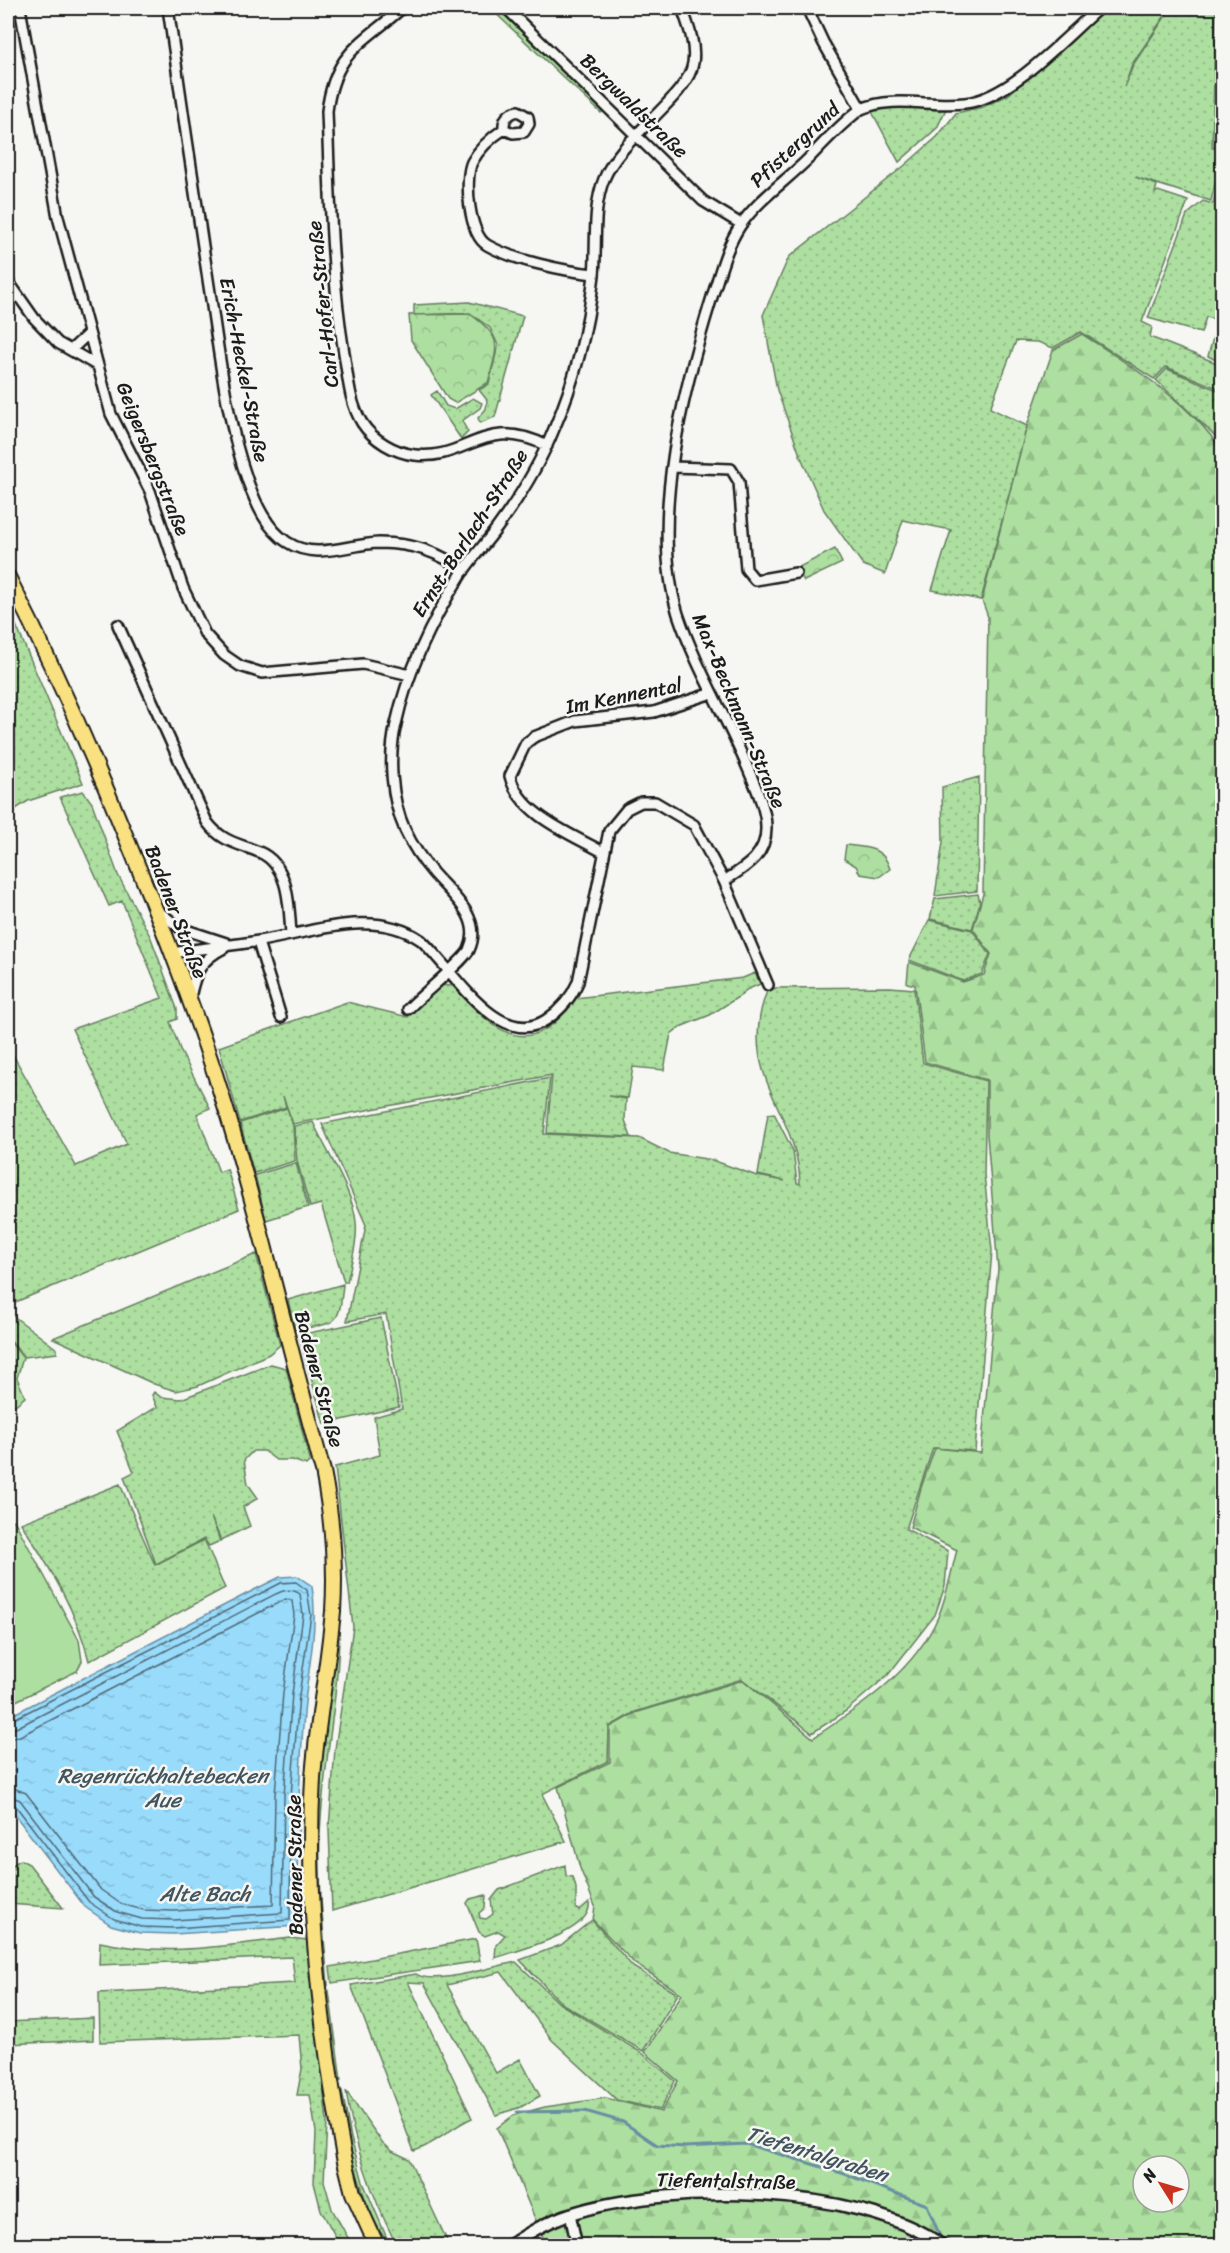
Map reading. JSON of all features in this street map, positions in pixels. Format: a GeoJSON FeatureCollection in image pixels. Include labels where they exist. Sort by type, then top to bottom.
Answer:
{"type":"FeatureCollection","features":[{"type":"Feature","properties":{"kind":"main road","name":"Badener Straße"},"geometry":{"type":"LineString","coordinates":[[8,577],[49,658],[157,910],[221,1092],[330,1507],[333,1612],[313,1780],[315,1933],[328,2054],[344,2157],[353,2193],[371,2239],[377,2246]]}},
{"type":"Feature","properties":{"kind":"street","name":"Geigersbergstraße"},"geometry":{"type":"LineString","coordinates":[[20,8],[58,217],[111,414],[150,491],[192,610],[205,634],[224,655],[240,666],[262,673],[363,664],[410,675]]}},
{"type":"Feature","properties":{"kind":"street","name":"Erich-Heckel-Straße"},"geometry":{"type":"LineString","coordinates":[[168,8],[229,408],[248,482],[259,508],[277,535],[300,550],[323,552],[378,543],[406,545],[426,550],[453,562],[464,571]]}},
{"type":"Feature","properties":{"kind":"street","name":"Carl-Hofer-Straße"},"geometry":{"type":"LineString","coordinates":[[400,8],[360,42],[338,67],[330,89],[327,111],[332,260],[352,402],[362,423],[370,432],[394,449],[412,455],[436,454],[476,439],[506,434],[524,437],[547,446]]}},
{"type":"Feature","properties":{"kind":"street","name":"Bergwaldstraße"},"geometry":{"type":"LineString","coordinates":[[506,8],[637,133],[703,201],[741,224]]}},
{"type":"Feature","properties":{"kind":"street","name":"Ernst-Barlach-Straße"},"geometry":{"type":"LineString","coordinates":[[408,1009],[469,951],[473,931],[471,920],[428,867],[407,834],[393,781],[392,742],[410,675],[435,619],[464,571],[507,514],[547,446],[567,399],[577,364],[594,274],[601,189],[610,165],[682,86],[691,72],[693,51],[682,8]]}},
{"type":"Feature","properties":{"kind":"street"},"geometry":{"type":"LineString","coordinates":[[807,8],[823,42],[861,109]]}},
{"type":"Feature","properties":{"kind":"street","name":"Pfistergrund"},"geometry":{"type":"LineString","coordinates":[[741,224],[755,207],[861,109],[876,103],[895,100],[950,105],[986,99],[1013,84],[1099,8]]}},
{"type":"Feature","properties":{"kind":"street"},"geometry":{"type":"LineString","coordinates":[[504,129],[479,152],[470,167],[471,209],[476,234],[486,245],[524,258],[567,271],[594,274]]}},
{"type":"Feature","properties":{"kind":"street","name":"Max-Beckmann-Straße"},"geometry":{"type":"LineString","coordinates":[[724,880],[757,857],[765,843],[767,825],[752,779],[678,612],[671,576],[669,519],[673,467],[683,406],[700,338],[730,243],[741,224]]}},
{"type":"Feature","properties":{"kind":"street"},"geometry":{"type":"LineString","coordinates":[[8,281],[34,318],[58,343],[98,366]]}},
{"type":"Feature","properties":{"kind":"street"},"geometry":{"type":"LineString","coordinates":[[72,349],[89,333]]}},
{"type":"Feature","properties":{"kind":"street"},"geometry":{"type":"LineString","coordinates":[[673,467],[731,470],[739,482],[746,569],[755,580],[796,573]]}},
{"type":"Feature","properties":{"kind":"street"},"geometry":{"type":"LineString","coordinates":[[118,625],[207,822],[226,841],[261,853],[276,865],[285,888],[291,935]]}},
{"type":"Feature","properties":{"kind":"street","name":"Im Kennental"},"geometry":{"type":"LineString","coordinates":[[603,852],[556,825],[520,798],[510,776],[526,743],[534,737],[575,721],[654,712],[712,693]]}},
{"type":"Feature","properties":{"kind":"street"},"geometry":{"type":"LineString","coordinates":[[172,953],[258,942],[340,925],[392,926],[409,932],[421,940],[450,969],[478,1004],[508,1024],[528,1027],[539,1024],[556,1013],[572,995],[578,982],[609,831],[627,808],[641,802],[655,802],[694,825],[724,880],[768,985]]}},
{"type":"Feature","properties":{"kind":"street"},"geometry":{"type":"LineString","coordinates":[[157,910],[186,931],[231,944]]}},
{"type":"Feature","properties":{"kind":"street"},"geometry":{"type":"LineString","coordinates":[[258,942],[281,1017]]}},
{"type":"Feature","properties":{"kind":"street"},"geometry":{"type":"LineString","coordinates":[[189,1001],[196,971],[203,961],[231,944]]}},
{"type":"Feature","properties":{"kind":"street","name":"Tiefentalstraße"},"geometry":{"type":"LineString","coordinates":[[509,2246],[541,2226],[570,2214],[647,2197],[772,2197],[856,2210],[900,2223],[940,2243]]}},
{"type":"Feature","properties":{"kind":"street"},"geometry":{"type":"LineString","coordinates":[[570,2214],[577,2246]]}},
{"type":"Feature","properties":{"kind":"green space"},"geometry":{"type":"Polygon","coordinates":[[[490,8],[499,8],[605,109],[601,113],[490,8]]]}},
{"type":"Feature","properties":{"kind":"green space"},"geometry":{"type":"Polygon","coordinates":[[[1107,8],[1170,8],[1132,64],[1124,87],[1133,65],[1171,8],[1216,8],[1212,148],[1222,150],[1222,156],[1211,201],[1135,177],[1157,185],[1155,193],[1158,191],[1188,201],[1142,322],[1152,327],[1150,337],[1222,365],[1222,390],[1166,367],[1154,379],[1081,332],[1053,348],[1038,342],[1016,341],[990,408],[1027,426],[981,600],[932,590],[951,530],[903,520],[885,574],[863,565],[824,510],[800,455],[777,390],[763,315],[789,257],[904,166],[937,137],[956,113],[983,107],[1008,95],[1107,8]]]}},
{"type":"Feature","properties":{"kind":"green space"},"geometry":{"type":"Polygon","coordinates":[[[1219,8],[1222,8],[1222,147],[1214,147],[1219,8]]]}},
{"type":"Feature","properties":{"kind":"green space"},"geometry":{"type":"Polygon","coordinates":[[[895,106],[946,109],[937,128],[899,162],[871,110],[895,106]]]}},
{"type":"Feature","properties":{"kind":"green space"},"geometry":{"type":"Polygon","coordinates":[[[1222,166],[1222,363],[1208,356],[1218,320],[1206,317],[1201,333],[1148,318],[1187,215],[1203,201],[1213,204],[1222,166]]]}},
{"type":"Feature","properties":{"kind":"green space"},"geometry":{"type":"Polygon","coordinates":[[[469,302],[523,316],[495,417],[480,423],[478,418],[486,409],[487,400],[479,390],[489,384],[498,345],[490,328],[470,313],[414,315],[414,305],[469,302]]]}},
{"type":"Feature","properties":{"kind":"green space"},"geometry":{"type":"Polygon","coordinates":[[[470,314],[489,330],[493,337],[496,344],[494,360],[488,383],[455,403],[448,399],[411,340],[409,315],[470,314]]]}},
{"type":"Feature","properties":{"kind":"green space"},"geometry":{"type":"Polygon","coordinates":[[[1082,334],[1176,400],[1193,416],[1222,451],[1222,2245],[546,2245],[497,2128],[514,2115],[545,2107],[606,2098],[661,2112],[678,2081],[645,2052],[682,1994],[635,1964],[593,1920],[595,1906],[580,1868],[558,1787],[610,1762],[610,1727],[635,1713],[743,1680],[813,1738],[849,1714],[901,1671],[928,1636],[938,1617],[946,1592],[957,1550],[910,1527],[935,1448],[981,1453],[998,1269],[987,1135],[987,1080],[925,1062],[915,985],[907,983],[909,962],[963,982],[984,975],[991,954],[973,929],[983,894],[988,617],[982,600],[1027,426],[1053,350],[1082,334]]]}},
{"type":"Feature","properties":{"kind":"green space"},"geometry":{"type":"Polygon","coordinates":[[[1167,369],[1222,392],[1222,447],[1214,435],[1156,380],[1167,369]]]}},
{"type":"Feature","properties":{"kind":"green space"},"geometry":{"type":"Polygon","coordinates":[[[437,391],[446,406],[455,409],[473,398],[482,403],[480,408],[462,421],[468,432],[461,439],[431,395],[437,391]]]}},
{"type":"Feature","properties":{"kind":"green space"},"geometry":{"type":"Polygon","coordinates":[[[835,549],[842,563],[804,581],[797,568],[835,549]]]}},
{"type":"Feature","properties":{"kind":"green space"},"geometry":{"type":"Polygon","coordinates":[[[10,611],[83,783],[28,801],[8,814],[8,612],[10,611]]]}},
{"type":"Feature","properties":{"kind":"green space"},"geometry":{"type":"Polygon","coordinates":[[[979,777],[977,891],[935,896],[943,842],[942,787],[979,777]]]}},
{"type":"Feature","properties":{"kind":"green space"},"geometry":{"type":"Polygon","coordinates":[[[83,791],[92,803],[118,875],[151,938],[177,1009],[177,1019],[170,1022],[181,1052],[210,1108],[197,1114],[219,1172],[227,1169],[239,1209],[13,1303],[8,1297],[8,1046],[76,1166],[127,1144],[72,1029],[162,998],[122,901],[109,906],[60,797],[83,791]]]}},
{"type":"Feature","properties":{"kind":"green space"},"geometry":{"type":"Polygon","coordinates":[[[846,845],[879,852],[890,869],[879,877],[860,874],[856,866],[844,859],[846,845]]]}},
{"type":"Feature","properties":{"kind":"green space"},"geometry":{"type":"Polygon","coordinates":[[[978,894],[980,903],[972,929],[930,919],[935,899],[978,894]]]}},
{"type":"Feature","properties":{"kind":"green space"},"geometry":{"type":"Polygon","coordinates":[[[929,920],[972,930],[990,954],[982,974],[963,981],[909,960],[929,920]]]}},
{"type":"Feature","properties":{"kind":"green space"},"geometry":{"type":"Polygon","coordinates":[[[755,973],[760,984],[746,990],[710,1015],[680,1027],[671,1034],[664,1070],[633,1067],[628,1098],[609,1096],[626,1099],[625,1120],[631,1137],[547,1133],[552,1075],[293,1124],[283,1096],[286,1107],[240,1122],[219,1047],[347,1002],[408,1017],[440,985],[453,986],[483,1017],[498,1028],[513,1034],[528,1036],[543,1031],[559,1018],[576,998],[743,978],[755,973]]]}},
{"type":"Feature","properties":{"kind":"green space"},"geometry":{"type":"Polygon","coordinates":[[[890,987],[914,989],[923,1063],[986,1081],[984,1174],[992,1251],[975,1451],[933,1448],[906,1529],[948,1551],[945,1586],[935,1615],[888,1675],[846,1711],[812,1733],[742,1679],[635,1712],[609,1727],[608,1761],[542,1794],[566,1841],[332,1911],[329,1829],[335,1749],[353,1627],[335,1467],[380,1455],[374,1417],[402,1409],[386,1314],[347,1321],[366,1225],[322,1124],[550,1078],[544,1134],[639,1138],[669,1153],[712,1160],[757,1176],[785,1181],[758,1175],[768,1114],[774,1113],[793,1151],[797,1183],[800,1184],[797,1158],[790,1134],[763,1069],[758,1046],[759,1020],[767,991],[776,988],[890,987]]]}},
{"type":"Feature","properties":{"kind":"green space"},"geometry":{"type":"Polygon","coordinates":[[[287,1108],[293,1126],[295,1161],[254,1173],[240,1123],[287,1108]]]}},
{"type":"Feature","properties":{"kind":"green space"},"geometry":{"type":"Polygon","coordinates":[[[313,1122],[345,1184],[354,1210],[356,1237],[347,1282],[344,1282],[321,1204],[310,1207],[297,1161],[294,1126],[313,1122]]]}},
{"type":"Feature","properties":{"kind":"green space"},"geometry":{"type":"Polygon","coordinates":[[[296,1163],[308,1207],[266,1220],[255,1175],[296,1163]]]}},
{"type":"Feature","properties":{"kind":"green space"},"geometry":{"type":"Polygon","coordinates":[[[256,1254],[280,1345],[269,1354],[198,1386],[176,1391],[154,1384],[53,1338],[256,1254]]]}},
{"type":"Feature","properties":{"kind":"green space"},"geometry":{"type":"Polygon","coordinates":[[[343,1284],[340,1309],[333,1320],[328,1324],[295,1330],[288,1300],[343,1284]]]}},
{"type":"Feature","properties":{"kind":"green space"},"geometry":{"type":"Polygon","coordinates":[[[8,1312],[57,1349],[57,1353],[24,1357],[8,1338],[8,1312]]]}},
{"type":"Feature","properties":{"kind":"green space"},"geometry":{"type":"Polygon","coordinates":[[[381,1318],[399,1407],[324,1424],[299,1335],[381,1318]]]}},
{"type":"Feature","properties":{"kind":"green space"},"geometry":{"type":"Polygon","coordinates":[[[8,1339],[23,1358],[17,1378],[25,1397],[8,1411],[8,1339]]]}},
{"type":"Feature","properties":{"kind":"green space"},"geometry":{"type":"Polygon","coordinates":[[[271,1364],[286,1368],[310,1461],[306,1465],[292,1460],[276,1460],[264,1451],[253,1451],[244,1460],[248,1484],[258,1498],[243,1507],[250,1526],[221,1540],[211,1517],[220,1541],[209,1546],[204,1539],[156,1564],[124,1477],[134,1472],[117,1431],[157,1407],[152,1395],[154,1392],[161,1397],[181,1399],[271,1364]]]}},
{"type":"Feature","properties":{"kind":"green space"},"geometry":{"type":"Polygon","coordinates":[[[120,1484],[155,1565],[204,1540],[225,1588],[89,1661],[70,1607],[52,1572],[21,1523],[120,1484]]]}},
{"type":"Feature","properties":{"kind":"green space"},"geometry":{"type":"Polygon","coordinates":[[[14,1520],[79,1640],[82,1661],[77,1671],[8,1705],[8,1524],[14,1520]]]}},
{"type":"Feature","properties":{"kind":"green space"},"geometry":{"type":"Polygon","coordinates":[[[335,1629],[339,1629],[338,1655],[320,1834],[322,1910],[328,1985],[325,1983],[319,1876],[319,1784],[336,1651],[335,1629]]]}},
{"type":"Feature","properties":{"kind":"green space"},"geometry":{"type":"Polygon","coordinates":[[[21,1860],[29,1864],[63,1908],[8,1904],[7,1879],[11,1867],[21,1860]]]}},
{"type":"Feature","properties":{"kind":"green space"},"geometry":{"type":"Polygon","coordinates":[[[565,1865],[566,1876],[573,1877],[576,1888],[576,1909],[580,1910],[589,1902],[587,1913],[568,1931],[536,1945],[495,1958],[496,1945],[505,1935],[498,1931],[485,1936],[479,1932],[467,1903],[470,1899],[486,1895],[485,1908],[479,1913],[480,1918],[486,1919],[493,1914],[491,1900],[499,1890],[565,1865]]]}},
{"type":"Feature","properties":{"kind":"green space"},"geometry":{"type":"Polygon","coordinates":[[[592,1920],[633,1967],[678,1994],[643,2051],[561,2003],[520,1960],[561,1945],[592,1920]]]}},
{"type":"Feature","properties":{"kind":"green space"},"geometry":{"type":"Polygon","coordinates":[[[290,1938],[307,1940],[327,2122],[324,2181],[332,2209],[352,2245],[340,2245],[321,2210],[314,2183],[316,2132],[310,2095],[297,2095],[302,2069],[299,2035],[100,2042],[99,1993],[295,1983],[292,1957],[99,1965],[100,1942],[148,1949],[195,1949],[290,1938]]]}},
{"type":"Feature","properties":{"kind":"green space"},"geometry":{"type":"Polygon","coordinates":[[[476,1939],[480,1961],[332,1983],[330,1967],[476,1939]]]}},
{"type":"Feature","properties":{"kind":"green space"},"geometry":{"type":"Polygon","coordinates":[[[516,1962],[560,2004],[642,2053],[675,2081],[660,2110],[617,2100],[552,2040],[501,1972],[447,1985],[496,2073],[520,2059],[540,2096],[521,2107],[496,2115],[424,1983],[408,1982],[472,2118],[429,2145],[414,2151],[351,1985],[416,1974],[436,1978],[450,1977],[516,1962]]]}},
{"type":"Feature","properties":{"kind":"green space"},"geometry":{"type":"Polygon","coordinates":[[[329,1991],[341,2080],[338,2080],[326,1995],[329,1991]]]}},
{"type":"Feature","properties":{"kind":"green space"},"geometry":{"type":"Polygon","coordinates":[[[93,2018],[93,2040],[8,2044],[8,2022],[93,2018]]]}},
{"type":"Feature","properties":{"kind":"green space"},"geometry":{"type":"Polygon","coordinates":[[[342,2091],[363,2182],[389,2243],[379,2230],[371,2213],[356,2172],[339,2093],[342,2091]]]}},
{"type":"Feature","properties":{"kind":"green space"},"geometry":{"type":"Polygon","coordinates":[[[346,2091],[382,2142],[392,2151],[409,2159],[449,2245],[398,2245],[394,2240],[364,2167],[346,2091]]]}},
{"type":"Feature","properties":{"kind":"water","name":"Regenrückhaltebecken Aue"},"geometry":{"type":"Polygon","coordinates":[[[297,1576],[312,1586],[314,1619],[300,1767],[297,1926],[174,1934],[140,1933],[111,1925],[85,1907],[8,1806],[8,1717],[280,1577],[297,1576]]]}},
{"type":"Feature","properties":{"kind":"waterway","name":"Tiefentalgraben"},"geometry":{"type":"LineString","coordinates":[[517,2112],[585,2111],[623,2122],[657,2145],[685,2147],[746,2144],[845,2174],[927,2205],[942,2241]]}},
{"type":"Feature","properties":{"kind":"water label","name":"Alte Bach"},"geometry":{"type":"Point","coordinates":[205,1894]}}]}
